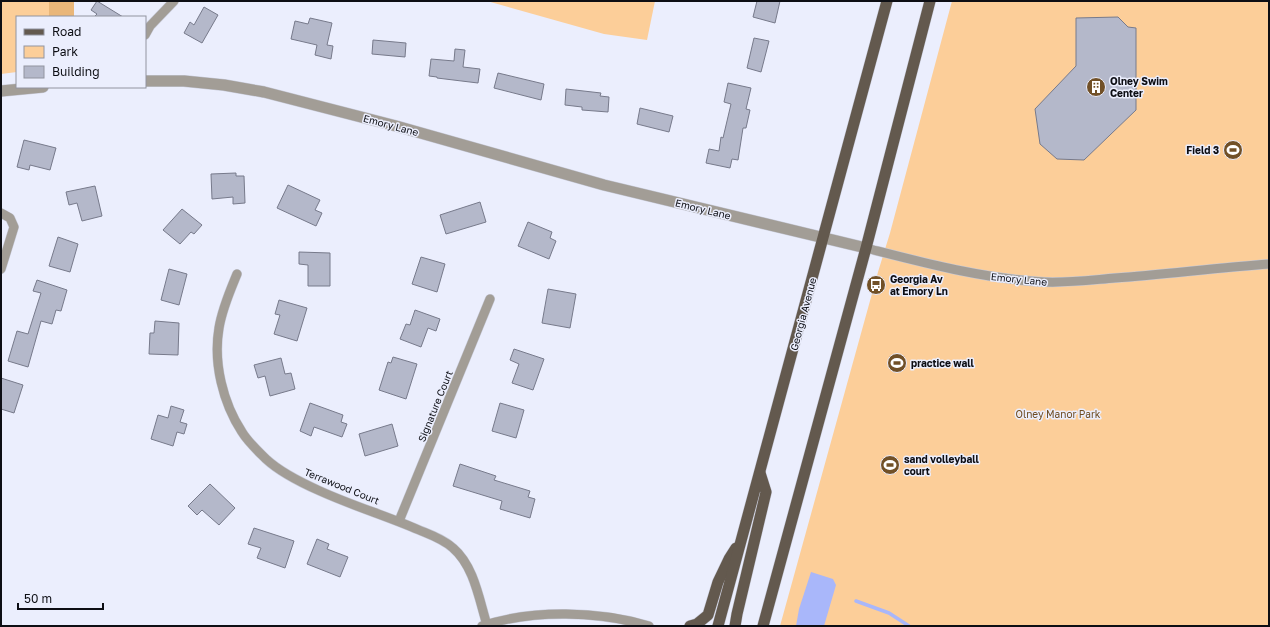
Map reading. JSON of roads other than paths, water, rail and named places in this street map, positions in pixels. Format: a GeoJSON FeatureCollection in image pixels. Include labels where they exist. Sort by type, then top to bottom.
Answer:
{"type":"FeatureCollection","features":[{"type":"Feature","properties":{"kind":"main road","name":"Georgia Avenue"},"geometry":{"type":"LineString","coordinates":[[718,626],[887,1]]}},
{"type":"Feature","properties":{"kind":"main road"},"geometry":{"type":"LineString","coordinates":[[763,626],[866,248],[930,1]]}},
{"type":"Feature","properties":{"kind":"main road"},"geometry":{"type":"LineString","coordinates":[[735,626],[766,492],[760,472]]}},
{"type":"Feature","properties":{"kind":"main road"},"geometry":{"type":"LineString","coordinates":[[690,626],[697,624],[708,615],[718,582],[728,559],[743,535]]}},
{"type":"Feature","properties":{"kind":"street"},"geometry":{"type":"LineString","coordinates":[[146,33],[150,26],[174,1]]}},
{"type":"Feature","properties":{"kind":"street","name":"Emory Lane"},"geometry":{"type":"LineString","coordinates":[[146,81],[200,82],[264,92],[396,126],[604,185],[973,274],[1014,280],[1077,282],[1269,264]]}},
{"type":"Feature","properties":{"kind":"street"},"geometry":{"type":"LineString","coordinates":[[1,91],[33,88]]}},
{"type":"Feature","properties":{"kind":"street"},"geometry":{"type":"LineString","coordinates":[[1,213],[10,218],[14,227],[14,231],[2,265]]}},
{"type":"Feature","properties":{"kind":"street","name":"Terrawood Court"},"geometry":{"type":"LineString","coordinates":[[237,274],[224,305],[219,328],[217,351],[223,390],[231,411],[242,432],[267,460],[287,475],[320,491],[399,521],[444,541],[465,561],[473,579],[485,625]]}},
{"type":"Feature","properties":{"kind":"street","name":"Signature Court"},"geometry":{"type":"LineString","coordinates":[[399,521],[490,299]]}},
{"type":"Feature","properties":{"kind":"street"},"geometry":{"type":"LineString","coordinates":[[485,625],[516,618],[576,614],[605,617],[649,626]]}},
{"type":"Feature","properties":{"kind":"water"},"geometry":{"type":"Polygon","coordinates":[[[811,572],[833,579],[836,585],[824,626],[796,626],[799,609],[811,572]]]}},
{"type":"Feature","properties":{"kind":"waterway"},"geometry":{"type":"LineString","coordinates":[[856,601],[889,613],[909,626]]}},
{"type":"Feature","properties":{"kind":"place","name":"Olney Swim Center"},"geometry":{"type":"Point","coordinates":[1096,87]}},
{"type":"Feature","properties":{"kind":"place","name":"Field 3"},"geometry":{"type":"Point","coordinates":[1233,150]}},
{"type":"Feature","properties":{"kind":"place","name":"Georgia Av at Emory Ln"},"geometry":{"type":"Point","coordinates":[876,285]}},
{"type":"Feature","properties":{"kind":"place","name":"practice wall"},"geometry":{"type":"Point","coordinates":[897,363]}},
{"type":"Feature","properties":{"kind":"place","name":"sand volleyball court"},"geometry":{"type":"Point","coordinates":[890,465]}},
{"type":"Feature","properties":{"kind":"park label","name":"Olney Manor Park"},"geometry":{"type":"Point","coordinates":[1058,414]}}]}
